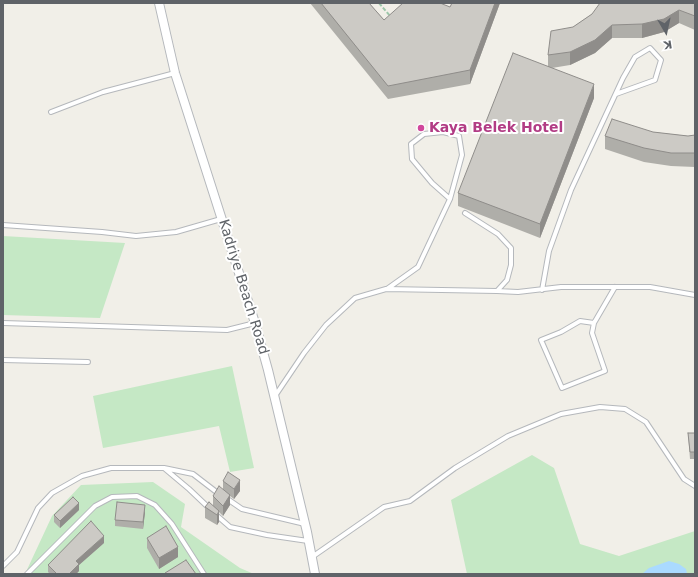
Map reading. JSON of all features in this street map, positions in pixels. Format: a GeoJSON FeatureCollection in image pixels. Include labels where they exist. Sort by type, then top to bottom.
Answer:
{"type":"FeatureCollection","features":[{"type":"Feature","properties":{"kind":"street","name":"Kadriye Beach Road"},"geometry":{"type":"LineString","coordinates":[[159,3],[176,73],[255,323],[305,524],[315,574]]}},
{"type":"Feature","properties":{"kind":"lane"},"geometry":{"type":"LineString","coordinates":[[542,290],[549,251],[571,190],[616,94],[636,56],[650,48],[661,60],[655,80],[616,94]]}},
{"type":"Feature","properties":{"kind":"lane"},"geometry":{"type":"LineString","coordinates":[[51,112],[103,92],[176,73]]}},
{"type":"Feature","properties":{"kind":"lane"},"geometry":{"type":"LineString","coordinates":[[386,289],[418,267],[450,199],[462,154],[459,136],[443,132],[424,134],[411,144],[412,159],[432,183],[450,199]]}},
{"type":"Feature","properties":{"kind":"lane"},"geometry":{"type":"LineString","coordinates":[[465,213],[498,234],[511,248],[511,265],[507,280],[497,291]]}},
{"type":"Feature","properties":{"kind":"lane"},"geometry":{"type":"LineString","coordinates":[[3,225],[136,236],[176,232],[222,219]]}},
{"type":"Feature","properties":{"kind":"lane"},"geometry":{"type":"LineString","coordinates":[[274,397],[304,353],[326,325],[355,298],[386,289],[497,291],[542,290],[561,287],[650,287],[695,295]]}},
{"type":"Feature","properties":{"kind":"lane"},"geometry":{"type":"LineString","coordinates":[[594,323],[580,321],[561,332],[541,340],[562,388],[605,371],[592,333],[594,323],[615,287]]}},
{"type":"Feature","properties":{"kind":"lane"},"geometry":{"type":"LineString","coordinates":[[3,323],[227,330],[255,323]]}},
{"type":"Feature","properties":{"kind":"lane"},"geometry":{"type":"LineString","coordinates":[[3,360],[88,362]]}},
{"type":"Feature","properties":{"kind":"lane"},"geometry":{"type":"LineString","coordinates":[[312,557],[384,507],[410,501],[455,468],[508,436],[561,414],[600,406],[624,409],[646,422],[684,479],[695,486]]}},
{"type":"Feature","properties":{"kind":"lane"},"geometry":{"type":"LineString","coordinates":[[3,566],[17,552],[38,508],[52,493],[82,476],[111,468],[164,468],[193,474],[242,509],[305,524]]}},
{"type":"Feature","properties":{"kind":"lane"},"geometry":{"type":"LineString","coordinates":[[164,468],[230,527],[267,535],[309,541]]}},
{"type":"Feature","properties":{"kind":"lane"},"geometry":{"type":"LineString","coordinates":[[27,574],[95,506],[112,497],[137,496],[155,505],[168,519],[204,574]]}},
{"type":"Feature","properties":{"kind":"path"},"geometry":{"type":"LineString","coordinates":[[379,3],[392,18]]}},
{"type":"Feature","properties":{"kind":"green space"},"geometry":{"type":"Polygon","coordinates":[[[3,236],[125,243],[100,318],[3,315],[3,236]]]}},
{"type":"Feature","properties":{"kind":"green space"},"geometry":{"type":"Polygon","coordinates":[[[232,366],[254,468],[230,472],[219,426],[103,448],[93,396],[232,366]]]}},
{"type":"Feature","properties":{"kind":"green space"},"geometry":{"type":"Polygon","coordinates":[[[532,455],[554,468],[580,544],[619,556],[695,531],[695,574],[467,574],[451,500],[532,455]]]}},
{"type":"Feature","properties":{"kind":"green space"},"geometry":{"type":"Polygon","coordinates":[[[153,482],[185,504],[181,527],[240,568],[254,574],[25,574],[52,516],[81,485],[153,482]]]}},
{"type":"Feature","properties":{"kind":"water"},"geometry":{"type":"Polygon","coordinates":[[[669,561],[679,564],[686,569],[687,574],[642,574],[649,568],[669,561]]]}},
{"type":"Feature","properties":{"kind":"building"},"geometry":{"type":"Polygon","coordinates":[[[321,3],[369,3],[384,20],[403,3],[440,3],[450,7],[452,3],[495,3],[470,70],[388,86],[321,3]]]}},
{"type":"Feature","properties":{"kind":"building"},"geometry":{"type":"Polygon","coordinates":[[[600,3],[695,3],[695,16],[679,10],[664,19],[642,24],[612,25],[595,40],[570,52],[548,55],[551,31],[573,27],[592,14],[600,3]]]}},
{"type":"Feature","properties":{"kind":"building"},"geometry":{"type":"Polygon","coordinates":[[[513,53],[594,84],[540,224],[458,193],[513,53]]]}},
{"type":"Feature","properties":{"kind":"building"},"geometry":{"type":"Polygon","coordinates":[[[612,119],[653,132],[688,136],[695,135],[695,153],[671,153],[644,148],[605,136],[612,119]]]}},
{"type":"Feature","properties":{"kind":"building"},"geometry":{"type":"Polygon","coordinates":[[[688,433],[695,433],[695,452],[690,452],[688,433]]]}},
{"type":"Feature","properties":{"kind":"building"},"geometry":{"type":"Polygon","coordinates":[[[228,472],[240,480],[234,489],[223,481],[228,472]]]}},
{"type":"Feature","properties":{"kind":"building"},"geometry":{"type":"Polygon","coordinates":[[[219,486],[230,495],[223,506],[213,496],[219,486]]]}},
{"type":"Feature","properties":{"kind":"building"},"geometry":{"type":"Polygon","coordinates":[[[73,497],[79,503],[60,521],[54,515],[73,497]]]}},
{"type":"Feature","properties":{"kind":"building"},"geometry":{"type":"Polygon","coordinates":[[[117,502],[145,505],[143,522],[115,520],[117,502]]]}},
{"type":"Feature","properties":{"kind":"building"},"geometry":{"type":"Polygon","coordinates":[[[209,502],[219,511],[217,515],[205,507],[209,502]]]}},
{"type":"Feature","properties":{"kind":"building"},"geometry":{"type":"Polygon","coordinates":[[[91,521],[104,536],[76,561],[79,564],[69,574],[57,574],[48,565],[91,521]]]}},
{"type":"Feature","properties":{"kind":"building"},"geometry":{"type":"Polygon","coordinates":[[[166,526],[178,547],[159,558],[147,538],[166,526]]]}},
{"type":"Feature","properties":{"kind":"building"},"geometry":{"type":"Polygon","coordinates":[[[186,560],[196,574],[165,573],[186,560]]]}},
{"type":"Feature","properties":{"kind":"place","name":"Kaya Belek Hotel"},"geometry":{"type":"Point","coordinates":[421,128]}}]}
